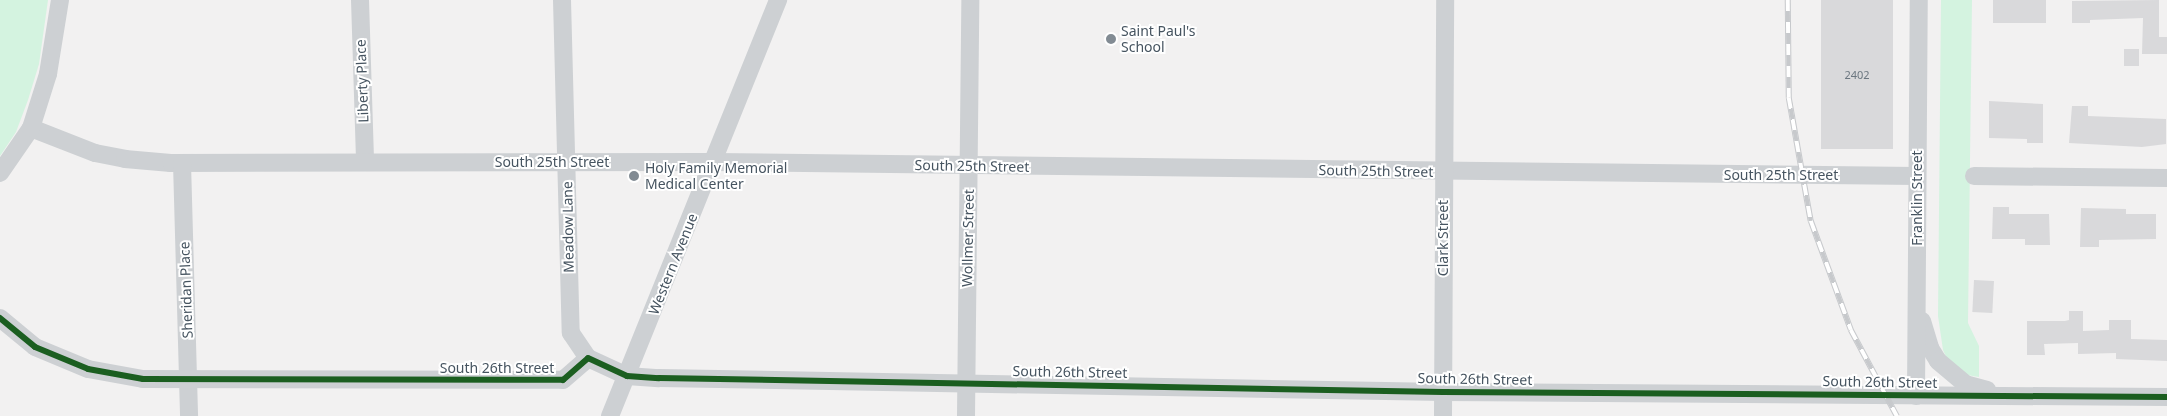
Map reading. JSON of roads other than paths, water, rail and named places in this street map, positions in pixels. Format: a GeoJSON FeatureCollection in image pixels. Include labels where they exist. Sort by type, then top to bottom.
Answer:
{"type":"FeatureCollection","features":[{"type":"Feature","properties":{"kind":"street"},"geometry":{"type":"LineString","coordinates":[[0,173],[31,128],[48,74],[60,0]]}},
{"type":"Feature","properties":{"kind":"street","name":"Liberty Place"},"geometry":{"type":"LineString","coordinates":[[360,0],[365,162]]}},
{"type":"Feature","properties":{"kind":"street","name":"Meadow Lane"},"geometry":{"type":"LineString","coordinates":[[562,0],[571,333],[588,358]]}},
{"type":"Feature","properties":{"kind":"street","name":"Western Avenue"},"geometry":{"type":"LineString","coordinates":[[610,416],[778,0]]}},
{"type":"Feature","properties":{"kind":"street","name":"Wollmer Street"},"geometry":{"type":"LineString","coordinates":[[966,416],[970,0]]}},
{"type":"Feature","properties":{"kind":"street","name":"Clark Street"},"geometry":{"type":"LineString","coordinates":[[1443,416],[1445,0]]}},
{"type":"Feature","properties":{"kind":"street","name":"Franklin Street"},"geometry":{"type":"LineString","coordinates":[[1916,396],[1919,0]]}},
{"type":"Feature","properties":{"kind":"street","name":"South 25th Street"},"geometry":{"type":"LineString","coordinates":[[31,128],[102,154],[143,162],[182,163],[714,162],[1443,172],[1917,176]]}},
{"type":"Feature","properties":{"kind":"street","name":"Sheridan Place"},"geometry":{"type":"LineString","coordinates":[[182,163],[189,416]]}},
{"type":"Feature","properties":{"kind":"street"},"geometry":{"type":"LineString","coordinates":[[1974,176],[2167,178]]}},
{"type":"Feature","properties":{"kind":"street"},"geometry":{"type":"LineString","coordinates":[[1917,288],[1924,333],[1930,348],[1954,377],[1977,388],[2027,396]]}},
{"type":"Feature","properties":{"kind":"street","name":"South 26th Street"},"geometry":{"type":"LineString","coordinates":[[0,318],[35,347],[88,369],[143,379],[563,380],[588,358],[627,376],[1443,392],[2167,398]]}},
{"type":"Feature","properties":{"kind":"railway"},"geometry":{"type":"LineString","coordinates":[[1788,0],[1789,98],[1811,221],[1851,330],[1897,416]]}},
{"type":"Feature","properties":{"kind":"place","name":"Saint Paul's School"},"geometry":{"type":"Point","coordinates":[1111,39]}},
{"type":"Feature","properties":{"kind":"place","name":"Holy Family Memorial Medical Center"},"geometry":{"type":"Point","coordinates":[634,176]}}]}
